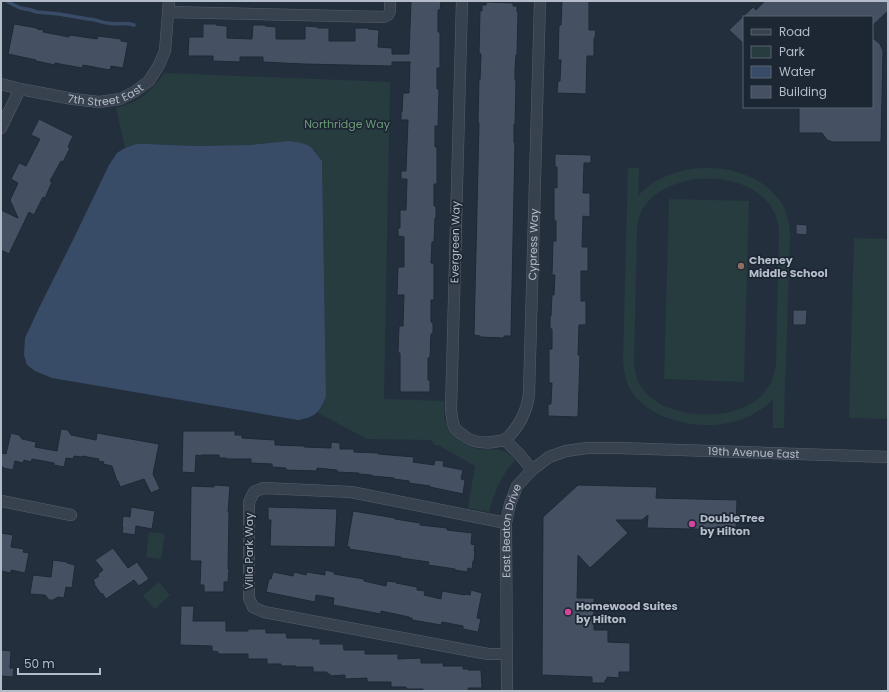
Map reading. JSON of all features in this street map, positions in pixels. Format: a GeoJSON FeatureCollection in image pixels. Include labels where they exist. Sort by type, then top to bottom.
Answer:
{"type":"FeatureCollection","features":[{"type":"Feature","properties":{"kind":"street"},"geometry":{"type":"LineString","coordinates":[[168,7],[384,17],[388,15],[390,11],[390,1]]}},
{"type":"Feature","properties":{"kind":"street","name":"Evergreen Way"},"geometry":{"type":"LineString","coordinates":[[462,1],[451,410],[452,421],[456,429],[467,438],[477,442],[488,443],[505,440]]}},
{"type":"Feature","properties":{"kind":"street","name":"Cypress Way"},"geometry":{"type":"LineString","coordinates":[[505,440],[524,415],[530,394],[540,1]]}},
{"type":"Feature","properties":{"kind":"street","name":"7th Street East"},"geometry":{"type":"LineString","coordinates":[[1,84],[73,99],[98,102],[120,98],[134,92],[149,81],[159,65],[165,51],[168,7]]}},
{"type":"Feature","properties":{"kind":"street"},"geometry":{"type":"LineString","coordinates":[[1,128],[20,89]]}},
{"type":"Feature","properties":{"kind":"street"},"geometry":{"type":"LineString","coordinates":[[505,440],[532,470]]}},
{"type":"Feature","properties":{"kind":"street","name":"East Beaton Drive"},"geometry":{"type":"LineString","coordinates":[[507,691],[506,523],[510,504],[517,486],[532,470],[550,457],[566,451],[587,448],[619,448]]}},
{"type":"Feature","properties":{"kind":"street","name":"19th Avenue East"},"geometry":{"type":"LineString","coordinates":[[619,448],[888,457]]}},
{"type":"Feature","properties":{"kind":"street","name":"Villa Park Way"},"geometry":{"type":"LineString","coordinates":[[506,523],[351,492],[263,488],[254,492],[249,502],[249,598],[253,607],[264,612],[462,650],[488,654],[506,654]]}},
{"type":"Feature","properties":{"kind":"street"},"geometry":{"type":"LineString","coordinates":[[1,501],[71,514]]}},
{"type":"Feature","properties":{"kind":"green space","name":"Northridge Way"},"geometry":{"type":"Polygon","coordinates":[[[165,73],[390,82],[384,399],[444,401],[445,420],[455,437],[468,446],[478,449],[502,450],[511,455],[515,460],[499,484],[489,512],[468,508],[475,466],[438,445],[435,445],[431,440],[367,439],[318,413],[326,396],[322,161],[315,150],[289,141],[249,145],[196,146],[136,144],[125,148],[116,108],[139,99],[151,89],[165,73]]]}},
{"type":"Feature","properties":{"kind":"green space"},"geometry":{"type":"Polygon","coordinates":[[[628,168],[639,168],[638,196],[652,184],[669,175],[688,170],[708,168],[727,170],[746,175],[763,184],[783,205],[788,219],[790,234],[784,428],[773,428],[773,399],[762,409],[750,416],[722,424],[693,424],[665,417],[645,406],[633,394],[628,386],[623,360],[628,168]],[[696,179],[675,184],[656,194],[643,209],[637,230],[634,363],[639,383],[654,400],[668,407],[684,412],[720,414],[737,410],[751,403],[763,394],[774,376],[776,363],[779,230],[776,216],[769,204],[760,195],[750,188],[737,183],[710,179],[696,179]]]}},
{"type":"Feature","properties":{"kind":"green space"},"geometry":{"type":"Polygon","coordinates":[[[669,199],[749,201],[744,382],[664,379],[669,199]]]}},
{"type":"Feature","properties":{"kind":"green space"},"geometry":{"type":"Polygon","coordinates":[[[854,238],[888,239],[888,419],[849,418],[854,238]]]}},
{"type":"Feature","properties":{"kind":"green space"},"geometry":{"type":"Polygon","coordinates":[[[149,532],[165,534],[161,559],[146,557],[149,532]]]}},
{"type":"Feature","properties":{"kind":"green space"},"geometry":{"type":"Polygon","coordinates":[[[159,582],[170,595],[155,609],[143,596],[159,582]]]}},
{"type":"Feature","properties":{"kind":"water"},"geometry":{"type":"Polygon","coordinates":[[[289,141],[305,144],[312,148],[322,161],[326,396],[319,410],[313,416],[298,420],[52,378],[35,371],[27,365],[24,355],[25,338],[109,165],[117,153],[136,144],[196,146],[249,145],[289,141]]]}},
{"type":"Feature","properties":{"kind":"building"},"geometry":{"type":"Polygon","coordinates":[[[411,1],[441,1],[440,10],[438,10],[438,32],[440,32],[440,68],[437,68],[437,89],[439,89],[438,126],[435,126],[435,147],[437,147],[437,184],[434,184],[434,206],[436,206],[436,218],[434,242],[432,242],[431,263],[434,263],[434,300],[431,300],[431,322],[433,322],[433,334],[431,334],[430,358],[428,358],[428,380],[430,380],[430,392],[400,392],[400,353],[398,353],[399,326],[403,326],[404,295],[397,295],[398,267],[404,267],[404,237],[398,236],[398,228],[400,228],[400,210],[406,210],[407,179],[401,179],[401,171],[406,171],[408,120],[401,120],[401,112],[403,93],[409,93],[410,62],[392,62],[392,66],[304,64],[263,62],[263,57],[240,57],[240,62],[213,61],[213,56],[188,56],[189,37],[203,37],[203,24],[227,26],[227,38],[252,39],[253,25],[276,27],[276,39],[305,39],[305,26],[329,28],[329,41],[355,41],[355,28],[368,28],[379,30],[378,47],[392,48],[392,54],[409,54],[411,1]]]}},
{"type":"Feature","properties":{"kind":"building"},"geometry":{"type":"Polygon","coordinates":[[[562,1],[589,1],[589,30],[596,30],[594,38],[594,56],[587,56],[586,94],[557,93],[558,81],[560,81],[561,60],[558,60],[559,25],[561,25],[562,1]]]}},
{"type":"Feature","properties":{"kind":"building"},"geometry":{"type":"Polygon","coordinates":[[[765,1],[888,1],[888,11],[873,25],[873,16],[744,16],[753,7],[756,10],[765,1]]]}},
{"type":"Feature","properties":{"kind":"building"},"geometry":{"type":"Polygon","coordinates":[[[486,2],[513,3],[513,6],[517,6],[518,12],[517,55],[515,69],[511,336],[504,336],[504,338],[480,337],[474,335],[479,79],[480,80],[481,54],[479,54],[480,11],[482,11],[482,5],[486,5],[486,2]]]}},
{"type":"Feature","properties":{"kind":"building"},"geometry":{"type":"Polygon","coordinates":[[[743,17],[743,43],[729,30],[743,17]]]}},
{"type":"Feature","properties":{"kind":"building"},"geometry":{"type":"Polygon","coordinates":[[[14,24],[37,28],[44,30],[43,32],[69,37],[70,35],[97,39],[98,36],[121,39],[121,41],[128,42],[123,68],[111,66],[110,70],[83,65],[82,68],[55,63],[55,65],[8,54],[14,24]]]}},
{"type":"Feature","properties":{"kind":"building"},"geometry":{"type":"Polygon","coordinates":[[[873,38],[880,44],[883,51],[881,142],[833,142],[827,140],[822,133],[799,133],[799,108],[873,108],[873,38]]]}},
{"type":"Feature","properties":{"kind":"building"},"geometry":{"type":"Polygon","coordinates":[[[39,119],[73,136],[68,147],[70,148],[63,162],[61,161],[50,181],[52,182],[45,198],[43,197],[34,215],[29,212],[9,254],[1,250],[1,210],[18,218],[10,200],[18,183],[11,179],[19,163],[26,166],[40,139],[31,135],[39,119]]]}},
{"type":"Feature","properties":{"kind":"building"},"geometry":{"type":"Polygon","coordinates":[[[555,154],[591,155],[591,163],[584,163],[583,193],[590,193],[590,217],[583,216],[582,247],[588,247],[588,271],[581,271],[581,301],[586,301],[586,325],[579,325],[578,355],[580,355],[578,417],[548,416],[548,404],[551,404],[552,383],[549,383],[549,349],[552,349],[552,329],[550,329],[550,316],[552,295],[554,295],[555,275],[552,275],[553,241],[556,241],[556,221],[554,220],[554,187],[557,188],[557,167],[555,167],[555,154]]]}},
{"type":"Feature","properties":{"kind":"building"},"geometry":{"type":"Polygon","coordinates":[[[796,224],[807,225],[807,235],[796,234],[796,224]]]}},
{"type":"Feature","properties":{"kind":"building"},"geometry":{"type":"Polygon","coordinates":[[[793,310],[807,310],[806,325],[793,325],[793,310]]]}},
{"type":"Feature","properties":{"kind":"building"},"geometry":{"type":"Polygon","coordinates":[[[61,429],[68,430],[71,435],[96,440],[97,433],[159,444],[153,474],[160,489],[151,493],[144,479],[120,487],[112,466],[103,464],[104,462],[98,461],[99,459],[82,456],[74,456],[73,459],[66,458],[64,467],[54,465],[54,463],[32,459],[31,462],[24,460],[23,463],[15,461],[13,470],[3,468],[1,466],[1,453],[6,454],[11,433],[19,435],[22,439],[36,442],[35,447],[57,451],[61,429]]]}},
{"type":"Feature","properties":{"kind":"building"},"geometry":{"type":"Polygon","coordinates":[[[183,431],[235,431],[235,435],[242,435],[242,438],[275,440],[275,445],[331,448],[331,442],[340,443],[340,449],[354,449],[354,452],[414,457],[413,462],[434,465],[435,460],[444,461],[443,466],[463,470],[461,479],[465,480],[463,494],[430,486],[409,483],[409,481],[394,478],[359,473],[337,472],[337,470],[317,468],[317,471],[286,470],[286,468],[272,467],[272,464],[251,463],[251,459],[226,459],[219,458],[219,455],[196,455],[195,473],[182,472],[183,431]]]}},
{"type":"Feature","properties":{"kind":"building"},"geometry":{"type":"Polygon","coordinates":[[[214,485],[230,486],[228,512],[228,582],[224,582],[224,592],[204,592],[204,585],[200,585],[201,561],[190,561],[191,486],[214,487],[214,485]]]}},
{"type":"Feature","properties":{"kind":"building"},"geometry":{"type":"Polygon","coordinates":[[[578,485],[657,487],[656,498],[737,500],[736,530],[647,528],[648,515],[642,520],[616,520],[628,533],[590,568],[578,555],[577,598],[594,598],[594,630],[608,630],[608,642],[630,643],[630,672],[619,672],[619,678],[607,677],[605,683],[592,683],[592,677],[542,675],[543,517],[578,485]]]}},
{"type":"Feature","properties":{"kind":"building"},"geometry":{"type":"Polygon","coordinates":[[[131,507],[155,511],[152,529],[136,526],[135,535],[122,533],[123,516],[130,517],[131,507]]]}},
{"type":"Feature","properties":{"kind":"building"},"geometry":{"type":"Polygon","coordinates":[[[268,507],[337,509],[335,547],[270,546],[271,520],[268,520],[268,507]]]}},
{"type":"Feature","properties":{"kind":"building"},"geometry":{"type":"Polygon","coordinates":[[[353,511],[420,523],[420,525],[447,528],[447,530],[472,533],[471,544],[475,545],[475,551],[472,569],[468,568],[467,572],[428,565],[429,562],[349,549],[350,547],[347,547],[353,511]]]}},
{"type":"Feature","properties":{"kind":"building"},"geometry":{"type":"Polygon","coordinates":[[[1,533],[13,535],[11,547],[24,549],[23,552],[29,553],[25,573],[11,570],[11,573],[1,571],[1,533]]]}},
{"type":"Feature","properties":{"kind":"building"},"geometry":{"type":"Polygon","coordinates":[[[113,548],[128,568],[137,562],[149,579],[139,586],[134,580],[106,599],[94,584],[95,583],[93,580],[99,576],[98,574],[103,570],[95,560],[113,548]]]}},
{"type":"Feature","properties":{"kind":"building"},"geometry":{"type":"Polygon","coordinates":[[[53,560],[75,565],[72,588],[66,587],[64,598],[58,597],[53,600],[49,600],[45,595],[30,594],[33,575],[51,577],[53,560]]]}},
{"type":"Feature","properties":{"kind":"building"},"geometry":{"type":"Polygon","coordinates":[[[325,570],[334,572],[334,574],[364,579],[364,581],[386,586],[387,581],[417,587],[417,590],[425,591],[424,595],[441,599],[442,591],[465,595],[470,595],[471,590],[482,593],[477,618],[481,619],[478,632],[463,629],[463,626],[442,622],[441,625],[412,620],[412,618],[409,617],[381,611],[381,614],[333,605],[334,598],[316,595],[315,602],[266,592],[269,579],[271,579],[273,572],[293,576],[294,572],[306,575],[307,572],[325,575],[325,570]]]}},
{"type":"Feature","properties":{"kind":"building"},"geometry":{"type":"Polygon","coordinates":[[[181,606],[194,606],[193,621],[226,621],[226,631],[266,629],[266,633],[286,633],[287,638],[312,638],[320,639],[320,644],[343,644],[344,650],[365,650],[365,654],[398,654],[398,659],[421,658],[421,663],[443,663],[443,666],[463,666],[463,669],[481,670],[482,688],[468,688],[469,691],[423,691],[423,689],[391,687],[391,682],[367,682],[367,678],[345,679],[345,675],[330,676],[327,672],[313,672],[313,667],[267,664],[267,659],[248,659],[248,654],[218,654],[218,652],[212,651],[212,646],[180,645],[181,606]]]}},
{"type":"Feature","properties":{"kind":"building"},"geometry":{"type":"Polygon","coordinates":[[[1,650],[11,651],[10,668],[14,668],[13,677],[1,676],[1,650]]]}},
{"type":"Feature","properties":{"kind":"waterway"},"geometry":{"type":"LineString","coordinates":[[8,2],[20,8],[37,12],[93,19],[111,24],[134,25]]}},
{"type":"Feature","properties":{"kind":"place","name":"Cheney Middle School"},"geometry":{"type":"Point","coordinates":[741,266]}},
{"type":"Feature","properties":{"kind":"place","name":"DoubleTree by Hilton"},"geometry":{"type":"Point","coordinates":[692,524]}},
{"type":"Feature","properties":{"kind":"place","name":"Homewood Suites by Hilton"},"geometry":{"type":"Point","coordinates":[568,612]}}]}
